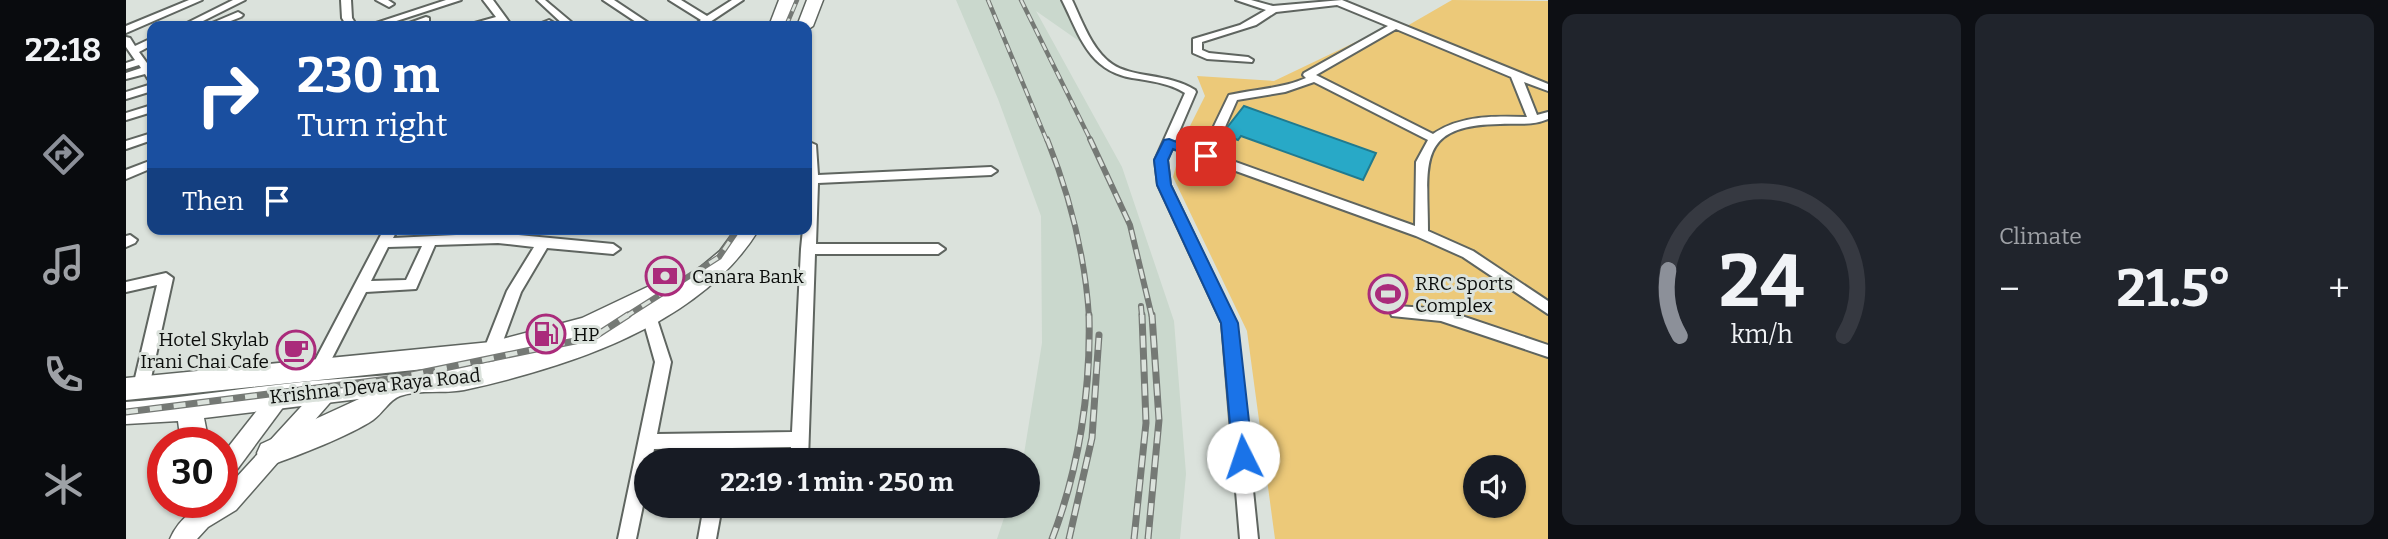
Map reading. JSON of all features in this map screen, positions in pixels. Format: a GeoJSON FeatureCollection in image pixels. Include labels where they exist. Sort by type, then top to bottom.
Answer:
{"type":"FeatureCollection","features":[{"type":"Feature","properties":{"kind":"main road"},"geometry":{"type":"LineString","coordinates":[[779,21],[788,0]]}},
{"type":"Feature","properties":{"kind":"main road"},"geometry":{"type":"LineString","coordinates":[[807,21],[815,0]]}},
{"type":"Feature","properties":{"kind":"main road","name":"Krishna Deva Raya Road"},"geometry":{"type":"LineString","coordinates":[[126,413],[189,409],[280,396],[323,380],[492,352],[553,338],[623,312],[688,275],[709,257],[727,235]]}},
{"type":"Feature","properties":{"kind":"main road","name":"Krishna Deva Raya Road"},"geometry":{"type":"LineString","coordinates":[[134,384],[264,374],[392,386],[461,380],[513,367],[605,337],[649,316],[695,286],[720,264],[743,235]]}},
{"type":"Feature","properties":{"kind":"main road"},"geometry":{"type":"LineString","coordinates":[[271,453],[363,412],[392,386]]}},
{"type":"Feature","properties":{"kind":"main road"},"geometry":{"type":"LineString","coordinates":[[189,409],[192,427]]}},
{"type":"Feature","properties":{"kind":"street"},"geometry":{"type":"LineString","coordinates":[[147,21],[197,0]]}},
{"type":"Feature","properties":{"kind":"street"},"geometry":{"type":"LineString","coordinates":[[196,21],[240,0]]}},
{"type":"Feature","properties":{"kind":"street"},"geometry":{"type":"LineString","coordinates":[[346,0],[349,21]]}},
{"type":"Feature","properties":{"kind":"street"},"geometry":{"type":"LineString","coordinates":[[388,21],[456,0]]}},
{"type":"Feature","properties":{"kind":"street"},"geometry":{"type":"LineString","coordinates":[[488,0],[504,21]]}},
{"type":"Feature","properties":{"kind":"street"},"geometry":{"type":"LineString","coordinates":[[608,0],[640,21]]}},
{"type":"Feature","properties":{"kind":"street"},"geometry":{"type":"LineString","coordinates":[[674,0],[708,20],[738,0]]}},
{"type":"Feature","properties":{"kind":"street"},"geometry":{"type":"LineString","coordinates":[[715,0],[728,7]]}},
{"type":"Feature","properties":{"kind":"street"},"geometry":{"type":"LineString","coordinates":[[1067,0],[1095,52],[1109,68],[1182,84],[1191,92],[1161,160],[1164,185],[1229,323],[1250,539]]}},
{"type":"Feature","properties":{"kind":"street"},"geometry":{"type":"LineString","coordinates":[[1241,0],[1273,9],[1335,1],[1548,88]]}},
{"type":"Feature","properties":{"kind":"street"},"geometry":{"type":"LineString","coordinates":[[541,1],[565,21]]}},
{"type":"Feature","properties":{"kind":"street"},"geometry":{"type":"LineString","coordinates":[[1248,61],[1207,56],[1197,51],[1197,41],[1258,23],[1273,9]]}},
{"type":"Feature","properties":{"kind":"street"},"geometry":{"type":"LineString","coordinates":[[223,21],[238,15]]}},
{"type":"Feature","properties":{"kind":"street"},"geometry":{"type":"LineString","coordinates":[[126,30],[147,21]]}},
{"type":"Feature","properties":{"kind":"street"},"geometry":{"type":"LineString","coordinates":[[1395,26],[1308,75],[1435,139]]}},
{"type":"Feature","properties":{"kind":"street"},"geometry":{"type":"LineString","coordinates":[[126,40],[142,62]]}},
{"type":"Feature","properties":{"kind":"street"},"geometry":{"type":"LineString","coordinates":[[126,66],[142,62]]}},
{"type":"Feature","properties":{"kind":"street"},"geometry":{"type":"LineString","coordinates":[[126,76],[142,62]]}},
{"type":"Feature","properties":{"kind":"street"},"geometry":{"type":"LineString","coordinates":[[1516,75],[1534,121]]}},
{"type":"Feature","properties":{"kind":"street"},"geometry":{"type":"LineString","coordinates":[[1206,156],[1233,97],[1272,94],[1297,87],[1315,78]]}},
{"type":"Feature","properties":{"kind":"street"},"geometry":{"type":"LineString","coordinates":[[126,96],[147,89]]}},
{"type":"Feature","properties":{"kind":"street"},"geometry":{"type":"LineString","coordinates":[[126,117],[147,110]]}},
{"type":"Feature","properties":{"kind":"street"},"geometry":{"type":"LineString","coordinates":[[1421,233],[1422,163],[1435,139],[1446,129],[1489,119],[1534,121],[1548,115]]}},
{"type":"Feature","properties":{"kind":"street"},"geometry":{"type":"LineString","coordinates":[[126,145],[147,138]]}},
{"type":"Feature","properties":{"kind":"street"},"geometry":{"type":"LineString","coordinates":[[1169,143],[1421,233],[1468,254],[1548,308]]}},
{"type":"Feature","properties":{"kind":"street"},"geometry":{"type":"LineString","coordinates":[[126,175],[147,166]]}},
{"type":"Feature","properties":{"kind":"street"},"geometry":{"type":"LineString","coordinates":[[812,179],[990,171]]}},
{"type":"Feature","properties":{"kind":"street"},"geometry":{"type":"LineString","coordinates":[[238,491],[271,453],[323,380],[362,287],[388,235]]}},
{"type":"Feature","properties":{"kind":"street"},"geometry":{"type":"LineString","coordinates":[[383,243],[493,235]]}},
{"type":"Feature","properties":{"kind":"street"},"geometry":{"type":"LineString","coordinates":[[509,235],[543,243],[613,249]]}},
{"type":"Feature","properties":{"kind":"street"},"geometry":{"type":"LineString","coordinates":[[800,448],[809,235]]}},
{"type":"Feature","properties":{"kind":"street"},"geometry":{"type":"LineString","coordinates":[[362,287],[411,285],[431,240]]}},
{"type":"Feature","properties":{"kind":"street"},"geometry":{"type":"LineString","coordinates":[[492,352],[514,290],[543,243]]}},
{"type":"Feature","properties":{"kind":"street"},"geometry":{"type":"LineString","coordinates":[[808,248],[938,249]]}},
{"type":"Feature","properties":{"kind":"street"},"geometry":{"type":"LineString","coordinates":[[126,287],[166,278],[134,384],[126,381]]}},
{"type":"Feature","properties":{"kind":"street"},"geometry":{"type":"LineString","coordinates":[[1397,312],[1441,315],[1548,351]]}},
{"type":"Feature","properties":{"kind":"street"},"geometry":{"type":"LineString","coordinates":[[627,539],[649,442],[663,362],[649,316]]}},
{"type":"Feature","properties":{"kind":"street"},"geometry":{"type":"LineString","coordinates":[[238,451],[280,396]]}},
{"type":"Feature","properties":{"kind":"street"},"geometry":{"type":"LineString","coordinates":[[723,448],[724,439]]}},
{"type":"Feature","properties":{"kind":"street"},"geometry":{"type":"LineString","coordinates":[[649,442],[800,439]]}},
{"type":"Feature","properties":{"kind":"street"},"geometry":{"type":"LineString","coordinates":[[183,539],[196,518]]}},
{"type":"Feature","properties":{"kind":"street"},"geometry":{"type":"LineString","coordinates":[[707,539],[711,518]]}},
{"type":"Feature","properties":{"kind":"shaded area"},"geometry":{"type":"Polygon","coordinates":[[[956,0],[1064,0],[1089,48],[1036,11],[1122,167],[1174,321],[1186,474],[1180,539],[997,539],[1004,518],[1040,518],[1040,448],[1025,448],[1042,343],[1041,216],[998,99],[956,0]]]}},
{"type":"Feature","properties":{"kind":"shaded area","name":"RRC Sports Complex"},"geometry":{"type":"Polygon","coordinates":[[[1452,0],[1548,1],[1548,539],[1275,539],[1247,331],[1173,177],[1183,140],[1205,96],[1197,76],[1274,81],[1385,28],[1407,26],[1452,0]]]}},
{"type":"Feature","properties":{"kind":"water"},"geometry":{"type":"Polygon","coordinates":[[[1244,106],[1376,153],[1363,180],[1241,136],[1238,140],[1222,134],[1244,106]]]}},
{"type":"Feature","properties":{"kind":"railway"},"geometry":{"type":"LineString","coordinates":[[788,21],[797,0]]}},
{"type":"Feature","properties":{"kind":"railway"},"geometry":{"type":"LineString","coordinates":[[988,0],[1047,141]]}},
{"type":"Feature","properties":{"kind":"railway"},"geometry":{"type":"LineString","coordinates":[[1021,0],[1091,141]]}},
{"type":"Feature","properties":{"kind":"railway"},"geometry":{"type":"LineString","coordinates":[[1047,139],[1075,226],[1089,317]]}},
{"type":"Feature","properties":{"kind":"railway"},"geometry":{"type":"LineString","coordinates":[[1090,139],[1130,225],[1152,317]]}},
{"type":"Feature","properties":{"kind":"railway"},"geometry":{"type":"LineString","coordinates":[[625,317],[719,257],[734,235]]}},
{"type":"Feature","properties":{"kind":"railway"},"geometry":{"type":"LineString","coordinates":[[1141,306],[1142,317]]}},
{"type":"Feature","properties":{"kind":"railway"},"geometry":{"type":"LineString","coordinates":[[126,412],[396,378],[594,337],[628,315]]}},
{"type":"Feature","properties":{"kind":"railway"},"geometry":{"type":"LineString","coordinates":[[1134,539],[1146,423],[1142,315]]}},
{"type":"Feature","properties":{"kind":"railway"},"geometry":{"type":"LineString","coordinates":[[1148,539],[1159,420],[1152,315]]}},
{"type":"Feature","properties":{"kind":"railway"},"geometry":{"type":"LineString","coordinates":[[1052,539],[1069,485],[1081,429],[1088,372],[1089,317]]}},
{"type":"Feature","properties":{"kind":"railway"},"geometry":{"type":"LineString","coordinates":[[1069,539],[1092,438],[1099,335]]}},
{"type":"Feature","properties":{"kind":"place","name":"Canara Bank"},"geometry":{"type":"Point","coordinates":[665,276]}},
{"type":"Feature","properties":{"kind":"place","name":"RRC Sports Complex"},"geometry":{"type":"Point","coordinates":[1388,294]}},
{"type":"Feature","properties":{"kind":"place","name":"HP"},"geometry":{"type":"Point","coordinates":[546,334]}},
{"type":"Feature","properties":{"kind":"place","name":"Hotel Skylab Irani Chai Cafe"},"geometry":{"type":"Point","coordinates":[296,350]}},
{"type":"Feature","properties":{"kind":"route"},"geometry":{"type":"LineString","coordinates":[[1206,156],[1169,143],[1161,160],[1164,185],[1229,323],[1243,457]]}}]}
